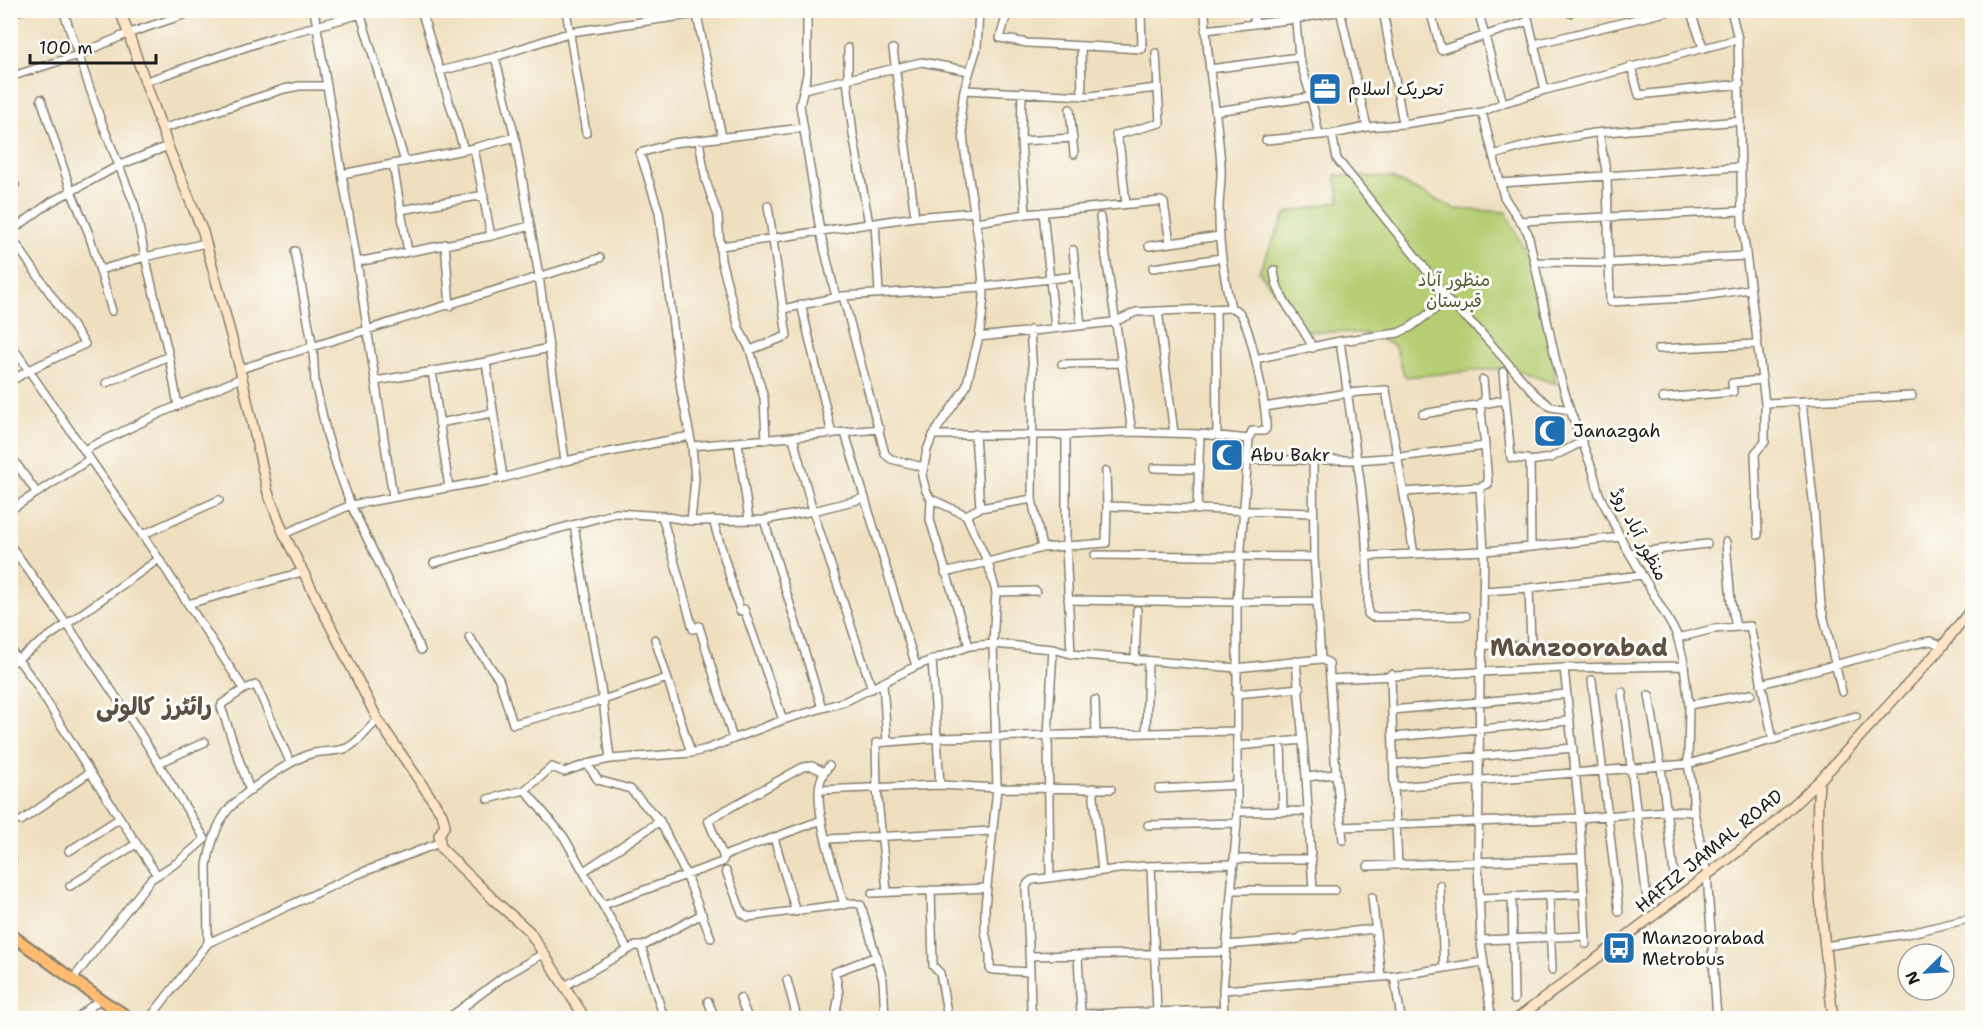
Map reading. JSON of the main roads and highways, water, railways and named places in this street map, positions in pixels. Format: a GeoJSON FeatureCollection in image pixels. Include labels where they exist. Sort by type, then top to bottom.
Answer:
{"type":"FeatureCollection","features":[{"type":"Feature","properties":{"kind":"main road"},"geometry":{"type":"LineString","coordinates":[[10,934],[130,1018]]}},
{"type":"Feature","properties":{"kind":"place","name":"تحریک اسلام"},"geometry":{"type":"Point","coordinates":[1325,89]}},
{"type":"Feature","properties":{"kind":"place","name":"Janazgah"},"geometry":{"type":"Point","coordinates":[1550,431]}},
{"type":"Feature","properties":{"kind":"place","name":"Abu Bakr"},"geometry":{"type":"Point","coordinates":[1227,455]}},
{"type":"Feature","properties":{"kind":"place","name":"Manzoorabad Metrobus"},"geometry":{"type":"Point","coordinates":[1619,948]}},
{"type":"Feature","properties":{"kind":"district","name":"Manzoorabad"},"geometry":{"type":"Point","coordinates":[1579,648]}},
{"type":"Feature","properties":{"kind":"district","name":"رائٹرز کالونی"},"geometry":{"type":"Point","coordinates":[154,707]}},
{"type":"Feature","properties":{"kind":"park label","name":"منظور آباد قبرستان"},"geometry":{"type":"Point","coordinates":[1454,290]}}]}
